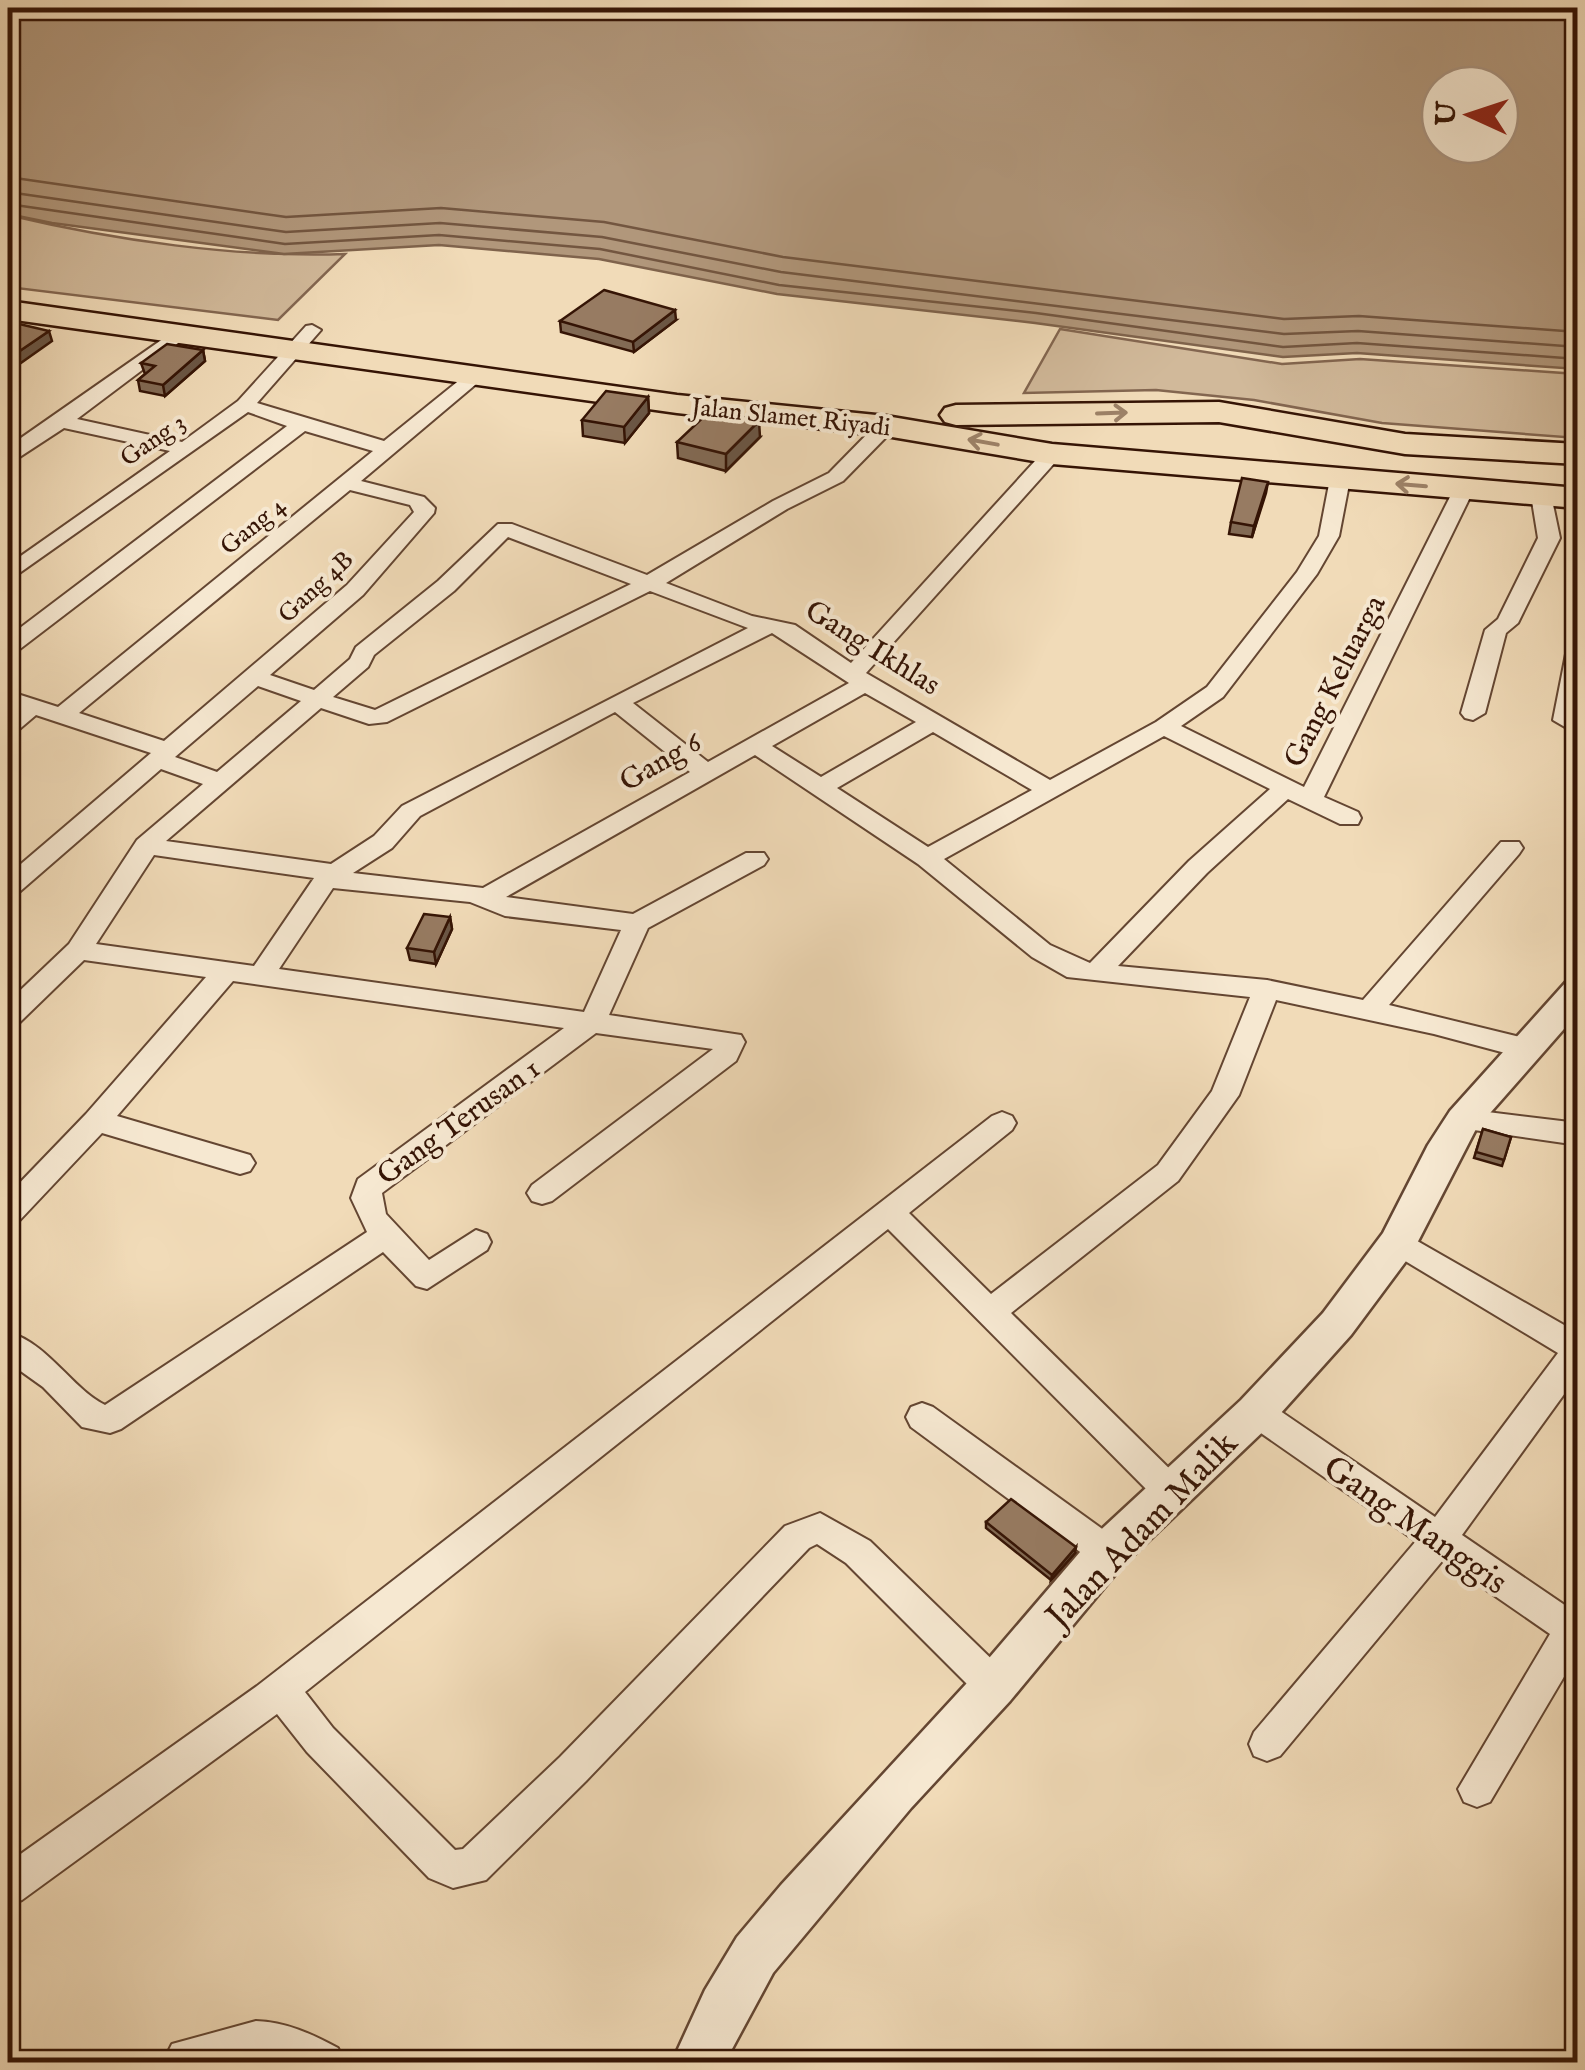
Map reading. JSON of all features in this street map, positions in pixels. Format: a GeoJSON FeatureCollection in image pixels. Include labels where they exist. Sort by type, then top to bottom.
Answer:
{"type":"FeatureCollection","features":[{"type":"Feature","properties":{"kind":"highway","name":"Jalan Slamet Riyadi"},"geometry":{"type":"LineString","coordinates":[[8,293],[349,345],[938,414],[994,417],[1187,410],[1405,444],[1578,454]]}},
{"type":"Feature","properties":{"kind":"highway","name":"Jalan Slamet Riyadi"},"geometry":{"type":"LineString","coordinates":[[8,310],[180,333],[303,339]]}},
{"type":"Feature","properties":{"kind":"highway","name":"Jalan Slamet Riyadi"},"geometry":{"type":"LineString","coordinates":[[349,345],[479,374],[678,404],[886,426],[1052,454],[1340,479],[1578,476]]}},
{"type":"Feature","properties":{"kind":"highway","name":"Jalan Slamet Riyadi"},"geometry":{"type":"LineString","coordinates":[[1273,421],[1337,443],[1473,478],[1541,495],[1578,498]]}},
{"type":"Feature","properties":{"kind":"highway"},"geometry":{"type":"LineString","coordinates":[[1222,469],[1198,455],[1191,436],[1206,426],[1273,421]]}},
{"type":"Feature","properties":{"kind":"street"},"geometry":{"type":"LineString","coordinates":[[8,456],[180,333]]}},
{"type":"Feature","properties":{"kind":"street","name":"Gang 3"},"geometry":{"type":"LineString","coordinates":[[8,575],[245,405],[303,339]]}},
{"type":"Feature","properties":{"kind":"street","name":"Gang 4"},"geometry":{"type":"LineString","coordinates":[[60,717],[479,374]]}},
{"type":"Feature","properties":{"kind":"street"},"geometry":{"type":"LineString","coordinates":[[245,405],[388,450]]}},
{"type":"Feature","properties":{"kind":"street"},"geometry":{"type":"LineString","coordinates":[[61,421],[186,449]]}},
{"type":"Feature","properties":{"kind":"street"},"geometry":{"type":"LineString","coordinates":[[8,648],[302,424]]}},
{"type":"Feature","properties":{"kind":"street"},"geometry":{"type":"LineString","coordinates":[[255,677],[368,718],[379,717],[650,583],[836,477],[886,426]]}},
{"type":"Feature","properties":{"kind":"street","name":"Gang 6"},"geometry":{"type":"LineString","coordinates":[[487,897],[756,744],[859,678],[1052,454]]}},
{"type":"Feature","properties":{"kind":"street","name":"Gang Keluarga"},"geometry":{"type":"LineString","coordinates":[[1095,974],[1198,866],[1286,788],[1310,800],[1473,478]]}},
{"type":"Feature","properties":{"kind":"street"},"geometry":{"type":"LineString","coordinates":[[927,858],[1164,727],[1215,692],[1306,574],[1328,536],[1340,479]]}},
{"type":"Feature","properties":{"kind":"street","name":"Gang 4B"},"geometry":{"type":"LineString","coordinates":[[12,879],[164,756],[355,590],[426,508],[417,502],[347,484]]}},
{"type":"Feature","properties":{"kind":"street"},"geometry":{"type":"LineString","coordinates":[[1473,713],[1496,630],[1507,623],[1549,538],[1541,495]]}},
{"type":"Feature","properties":{"kind":"street","name":"Gang Ikhlas"},"geometry":{"type":"LineString","coordinates":[[317,698],[360,662],[364,652],[446,586],[504,528],[746,621],[787,630],[932,723],[1052,791]]}},
{"type":"Feature","properties":{"kind":"street"},"geometry":{"type":"LineString","coordinates":[[261,974],[331,876],[383,842],[411,811],[772,625]]}},
{"type":"Feature","properties":{"kind":"street"},"geometry":{"type":"LineString","coordinates":[[1565,720],[1577,655]]}},
{"type":"Feature","properties":{"kind":"street"},"geometry":{"type":"LineString","coordinates":[[17,1008],[78,950],[146,846],[317,698]]}},
{"type":"Feature","properties":{"kind":"street"},"geometry":{"type":"LineString","coordinates":[[8,727],[19,702],[164,756],[218,781]]}},
{"type":"Feature","properties":{"kind":"street"},"geometry":{"type":"LineString","coordinates":[[617,702],[706,772]]}},
{"type":"Feature","properties":{"kind":"street"},"geometry":{"type":"LineString","coordinates":[[820,788],[932,723]]}},
{"type":"Feature","properties":{"kind":"street"},"geometry":{"type":"LineString","coordinates":[[1164,727],[1286,788]]}},
{"type":"Feature","properties":{"kind":"street"},"geometry":{"type":"LineString","coordinates":[[756,744],[927,858],[1058,963],[1095,974],[1268,989],[1524,1048]]}},
{"type":"Feature","properties":{"kind":"street"},"geometry":{"type":"LineString","coordinates":[[1310,800],[1349,818]]}},
{"type":"Feature","properties":{"kind":"street"},"geometry":{"type":"LineString","coordinates":[[146,846],[487,897],[505,907],[636,923],[755,859]]}},
{"type":"Feature","properties":{"kind":"street"},"geometry":{"type":"LineString","coordinates":[[1370,1010],[1510,848]]}},
{"type":"Feature","properties":{"kind":"street"},"geometry":{"type":"LineString","coordinates":[[593,1022],[636,923]]}},
{"type":"Feature","properties":{"kind":"street"},"geometry":{"type":"LineString","coordinates":[[78,950],[727,1039],[732,1047],[542,1193]]}},
{"type":"Feature","properties":{"kind":"street"},"geometry":{"type":"LineString","coordinates":[[8,1214],[96,1121],[227,971]]}},
{"type":"Feature","properties":{"kind":"street"},"geometry":{"type":"LineString","coordinates":[[988,1313],[1168,1173],[1225,1095],[1268,989]]}},
{"type":"Feature","properties":{"kind":"street","name":"Jalan Adam Malik"},"geometry":{"type":"LineString","coordinates":[[698,2062],[723,2008],[755,1955],[894,1792],[994,1686],[1107,1552],[1256,1412],[1337,1324],[1398,1242],[1446,1144],[1463,1120],[1578,990]]}},
{"type":"Feature","properties":{"kind":"street","name":"Gang Terusan 1"},"geometry":{"type":"LineString","coordinates":[[386,1234],[364,1206],[368,1188],[593,1022]]}},
{"type":"Feature","properties":{"kind":"street"},"geometry":{"type":"LineString","coordinates":[[1463,1120],[1578,1134]]}},
{"type":"Feature","properties":{"kind":"street"},"geometry":{"type":"LineString","coordinates":[[96,1121],[240,1163]]}},
{"type":"Feature","properties":{"kind":"street"},"geometry":{"type":"LineString","coordinates":[[8,1886],[280,1689],[891,1214],[1002,1123]]}},
{"type":"Feature","properties":{"kind":"street"},"geometry":{"type":"LineString","coordinates":[[891,1214],[1170,1491]]}},
{"type":"Feature","properties":{"kind":"street"},"geometry":{"type":"LineString","coordinates":[[8,1345],[54,1378],[93,1417],[110,1419],[386,1234],[427,1277],[476,1242]]}},
{"type":"Feature","properties":{"kind":"street"},"geometry":{"type":"LineString","coordinates":[[1267,1744],[1438,1540],[1578,1349],[1398,1242]]}},
{"type":"Feature","properties":{"kind":"street","name":"Gang Manggis"},"geometry":{"type":"LineString","coordinates":[[1256,1412],[1438,1540],[1575,1628]]}},
{"type":"Feature","properties":{"kind":"street"},"geometry":{"type":"LineString","coordinates":[[922,1417],[1107,1552]]}},
{"type":"Feature","properties":{"kind":"street"},"geometry":{"type":"LineString","coordinates":[[280,1689],[368,1792],[443,1865],[453,1870],[472,1868],[798,1537],[820,1528],[858,1552],[994,1686]]}},
{"type":"Feature","properties":{"kind":"street"},"geometry":{"type":"LineString","coordinates":[[1477,1789],[1575,1628]]}},
{"type":"Feature","properties":{"kind":"street"},"geometry":{"type":"LineString","coordinates":[[182,2062],[248,2041],[290,2044],[324,2062]]}},
{"type":"Feature","properties":{"kind":"shaded area"},"geometry":{"type":"Polygon","coordinates":[[[8,215],[90,232],[218,250],[345,254],[278,320],[8,287],[8,215]]]}},
{"type":"Feature","properties":{"kind":"shaded area"},"geometry":{"type":"Polygon","coordinates":[[[1060,329],[1282,364],[1360,359],[1577,374],[1577,438],[1382,423],[1254,400],[1156,390],[1024,393],[1060,329]]]}},
{"type":"Feature","properties":{"kind":"water"},"geometry":{"type":"Polygon","coordinates":[[[8,8],[1577,8],[1577,369],[1357,353],[1283,357],[1035,323],[777,294],[599,259],[439,245],[284,254],[8,214],[8,8]]]}},
{"type":"Feature","properties":{"kind":"building"},"geometry":{"type":"Polygon","coordinates":[[[604,290],[675,310],[633,342],[560,321],[604,290]]]}},
{"type":"Feature","properties":{"kind":"building"},"geometry":{"type":"Polygon","coordinates":[[[15,323],[49,331],[8,359],[8,327],[15,323]]]}},
{"type":"Feature","properties":{"kind":"building"},"geometry":{"type":"Polygon","coordinates":[[[167,344],[203,350],[163,385],[138,380],[155,366],[141,363],[167,344]]]}},
{"type":"Feature","properties":{"kind":"building"},"geometry":{"type":"Polygon","coordinates":[[[606,391],[648,397],[624,427],[582,420],[606,391]]]}},
{"type":"Feature","properties":{"kind":"building"},"geometry":{"type":"Polygon","coordinates":[[[712,409],[759,421],[726,454],[677,442],[712,409]]]}},
{"type":"Feature","properties":{"kind":"building"},"geometry":{"type":"Polygon","coordinates":[[[1242,478],[1268,482],[1254,526],[1231,522],[1242,478]]]}},
{"type":"Feature","properties":{"kind":"building"},"geometry":{"type":"Polygon","coordinates":[[[424,914],[450,917],[434,952],[407,948],[424,914]]]}},
{"type":"Feature","properties":{"kind":"building"},"geometry":{"type":"Polygon","coordinates":[[[1483,1129],[1511,1137],[1504,1160],[1476,1152],[1483,1129]]]}},
{"type":"Feature","properties":{"kind":"building"},"geometry":{"type":"Polygon","coordinates":[[[1011,1499],[1076,1547],[1052,1575],[986,1522],[1011,1499]]]}}]}
